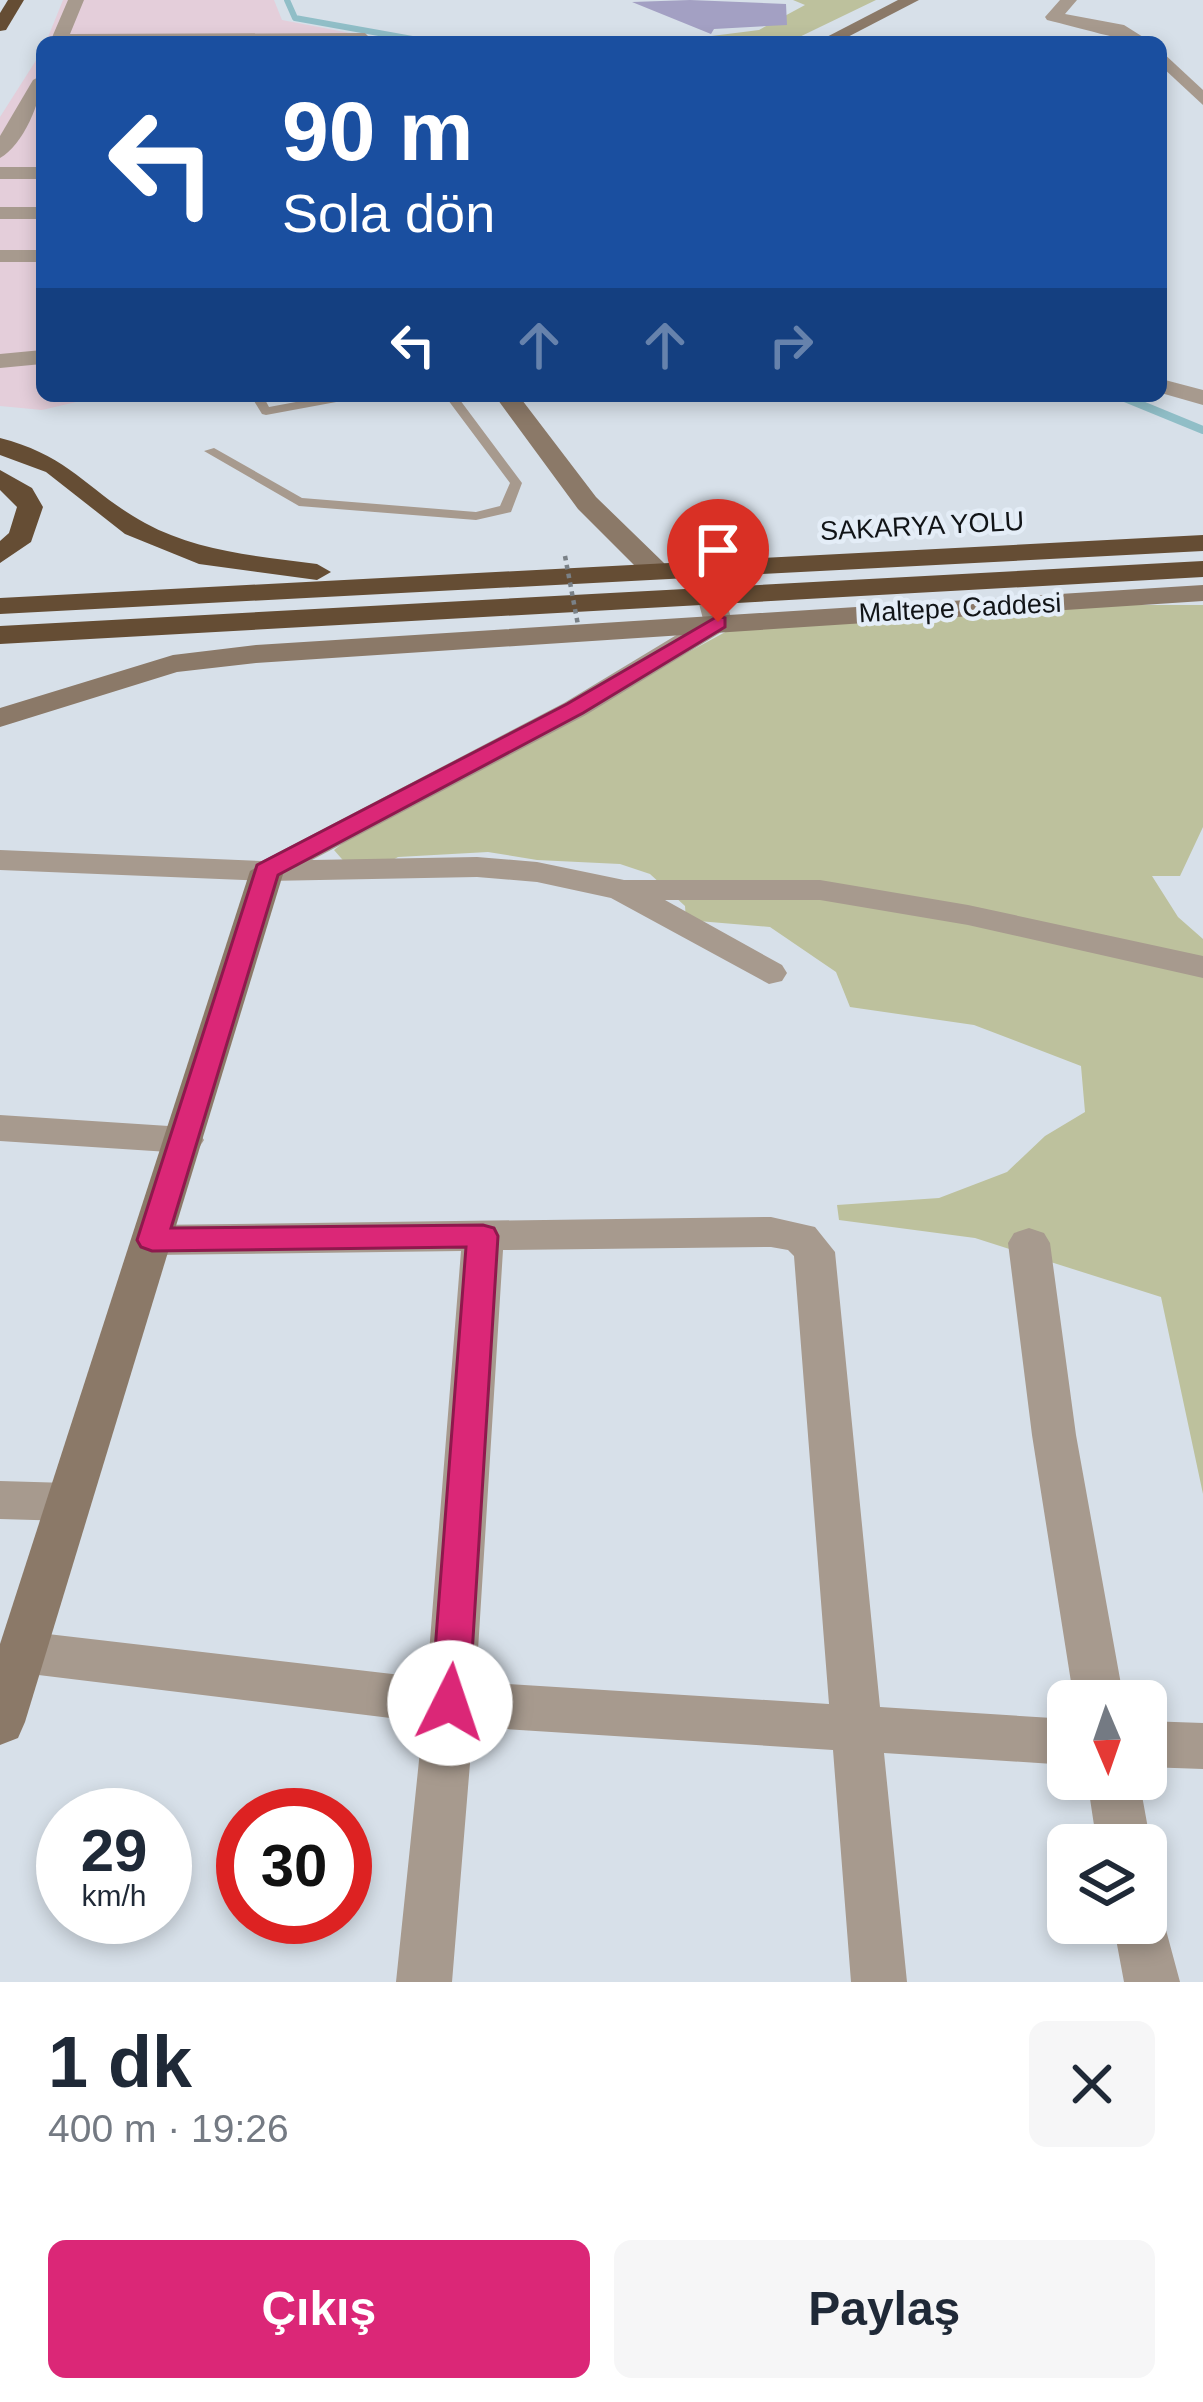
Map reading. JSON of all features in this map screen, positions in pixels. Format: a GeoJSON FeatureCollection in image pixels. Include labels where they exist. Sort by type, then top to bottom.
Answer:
{"type":"FeatureCollection","features":[{"type":"Feature","properties":{"kind":"highway"},"geometry":{"type":"LineString","coordinates":[[0,26],[16,0]]}},
{"type":"Feature","properties":{"kind":"highway"},"geometry":{"type":"LineString","coordinates":[[0,446],[55,467],[134,529],[209,558],[319,573],[500,579]]}},
{"type":"Feature","properties":{"kind":"highway"},"geometry":{"type":"LineString","coordinates":[[0,478],[23,494],[30,507],[22,536],[0,555]]}},
{"type":"Feature","properties":{"kind":"highway","name":"SAKARYA YOLU"},"geometry":{"type":"LineString","coordinates":[[500,579],[1203,543]]}},
{"type":"Feature","properties":{"kind":"highway"},"geometry":{"type":"LineString","coordinates":[[0,662],[124,638],[714,609],[1203,568]]}},
{"type":"Feature","properties":{"kind":"highway"},"geometry":{"type":"LineString","coordinates":[[0,606],[500,579]]}},
{"type":"Feature","properties":{"kind":"highway"},"geometry":{"type":"LineString","coordinates":[[0,634],[714,609]]}},
{"type":"Feature","properties":{"kind":"street"},"geometry":{"type":"LineString","coordinates":[[60,36],[76,0]]}},
{"type":"Feature","properties":{"kind":"street"},"geometry":{"type":"LineString","coordinates":[[837,36],[911,0]]}},
{"type":"Feature","properties":{"kind":"street"},"geometry":{"type":"LineString","coordinates":[[1069,0],[1053,16],[1131,36]]}},
{"type":"Feature","properties":{"kind":"street"},"geometry":{"type":"LineString","coordinates":[[1167,62],[1203,100]]}},
{"type":"Feature","properties":{"kind":"street"},"geometry":{"type":"LineString","coordinates":[[5,144],[36,90]]}},
{"type":"Feature","properties":{"kind":"street"},"geometry":{"type":"LineString","coordinates":[[5,144],[36,136]]}},
{"type":"Feature","properties":{"kind":"street"},"geometry":{"type":"LineString","coordinates":[[0,173],[36,173]]}},
{"type":"Feature","properties":{"kind":"street"},"geometry":{"type":"LineString","coordinates":[[0,213],[36,213]]}},
{"type":"Feature","properties":{"kind":"street"},"geometry":{"type":"LineString","coordinates":[[0,256],[36,256]]}},
{"type":"Feature","properties":{"kind":"street"},"geometry":{"type":"LineString","coordinates":[[0,361],[36,357]]}},
{"type":"Feature","properties":{"kind":"street"},"geometry":{"type":"LineString","coordinates":[[1167,388],[1203,398]]}},
{"type":"Feature","properties":{"kind":"street"},"geometry":{"type":"LineString","coordinates":[[511,402],[586,502],[654,569]]}},
{"type":"Feature","properties":{"kind":"street","name":"Maltepe Caddesi"},"geometry":{"type":"LineString","coordinates":[[0,718],[173,664],[256,654],[714,609],[1203,593]]}},
{"type":"Feature","properties":{"kind":"street"},"geometry":{"type":"LineString","coordinates":[[0,1722],[266,871],[575,709],[714,609]]}},
{"type":"Feature","properties":{"kind":"street"},"geometry":{"type":"LineString","coordinates":[[0,860],[266,871],[476,867],[537,872],[622,890],[820,890],[968,914],[1203,967]]}},
{"type":"Feature","properties":{"kind":"street"},"geometry":{"type":"LineString","coordinates":[[622,890],[769,974]]}},
{"type":"Feature","properties":{"kind":"street"},"geometry":{"type":"LineString","coordinates":[[0,1128],[184,1140]]}},
{"type":"Feature","properties":{"kind":"street"},"geometry":{"type":"LineString","coordinates":[[152,1240],[770,1232],[801,1237],[814,1252],[879,1982]]}},
{"type":"Feature","properties":{"kind":"street"},"geometry":{"type":"LineString","coordinates":[[424,1982],[450,1703],[483,1236]]}},
{"type":"Feature","properties":{"kind":"street"},"geometry":{"type":"LineString","coordinates":[[1028,1244],[1095,1680]]}},
{"type":"Feature","properties":{"kind":"street"},"geometry":{"type":"LineString","coordinates":[[0,1500],[68,1502]]}},
{"type":"Feature","properties":{"kind":"street"},"geometry":{"type":"LineString","coordinates":[[22,1652],[450,1703],[1047,1741]]}},
{"type":"Feature","properties":{"kind":"street"},"geometry":{"type":"LineString","coordinates":[[1167,1745],[1203,1746]]}},
{"type":"Feature","properties":{"kind":"street"},"geometry":{"type":"LineString","coordinates":[[1144,1944],[1152,1982]]}},
{"type":"Feature","properties":{"kind":"lane"},"geometry":{"type":"LineString","coordinates":[[260,402],[266,411],[315,402]]}},
{"type":"Feature","properties":{"kind":"lane"},"geometry":{"type":"LineString","coordinates":[[209,451],[299,502],[476,516],[506,509],[516,483],[455,402]]}},
{"type":"Feature","properties":{"kind":"path"},"geometry":{"type":"LineString","coordinates":[[565,556],[578,625]]}},
{"type":"Feature","properties":{"kind":"shaded area"},"geometry":{"type":"Polygon","coordinates":[[[63,0],[274,0],[282,20],[366,36],[48,36],[63,0]]]}},
{"type":"Feature","properties":{"kind":"shaded area"},"geometry":{"type":"Polygon","coordinates":[[[36,60],[36,402],[76,402],[42,410],[0,406],[0,117],[36,60]]]}},
{"type":"Feature","properties":{"kind":"green space"},"geometry":{"type":"Polygon","coordinates":[[[793,0],[876,0],[801,36],[712,36],[759,30],[805,5],[793,0]]]}},
{"type":"Feature","properties":{"kind":"green space"},"geometry":{"type":"Polygon","coordinates":[[[1128,605],[1203,605],[1203,827],[1180,876],[1152,876],[1178,917],[1203,939],[1203,1494],[1161,1297],[975,1238],[839,1220],[837,1205],[939,1198],[1007,1172],[1045,1136],[1085,1112],[1081,1066],[974,1025],[850,1007],[836,972],[770,927],[686,920],[685,906],[650,874],[620,864],[488,852],[398,857],[384,865],[348,866],[334,850],[356,833],[729,630],[1128,605]]]}},
{"type":"Feature","properties":{"kind":"building"},"geometry":{"type":"Polygon","coordinates":[[[632,2],[786,4],[787,25],[714,29],[711,34],[632,2]]]}},
{"type":"Feature","properties":{"kind":"waterway"},"geometry":{"type":"LineString","coordinates":[[287,0],[295,18],[396,36]]}},
{"type":"Feature","properties":{"kind":"waterway"},"geometry":{"type":"LineString","coordinates":[[1135,402],[1203,430]]}},
{"type":"Feature","properties":{"kind":"route"},"geometry":{"type":"LineString","coordinates":[[450,1703],[483,1236],[152,1240],[266,871],[575,709],[718,622]]}}]}
